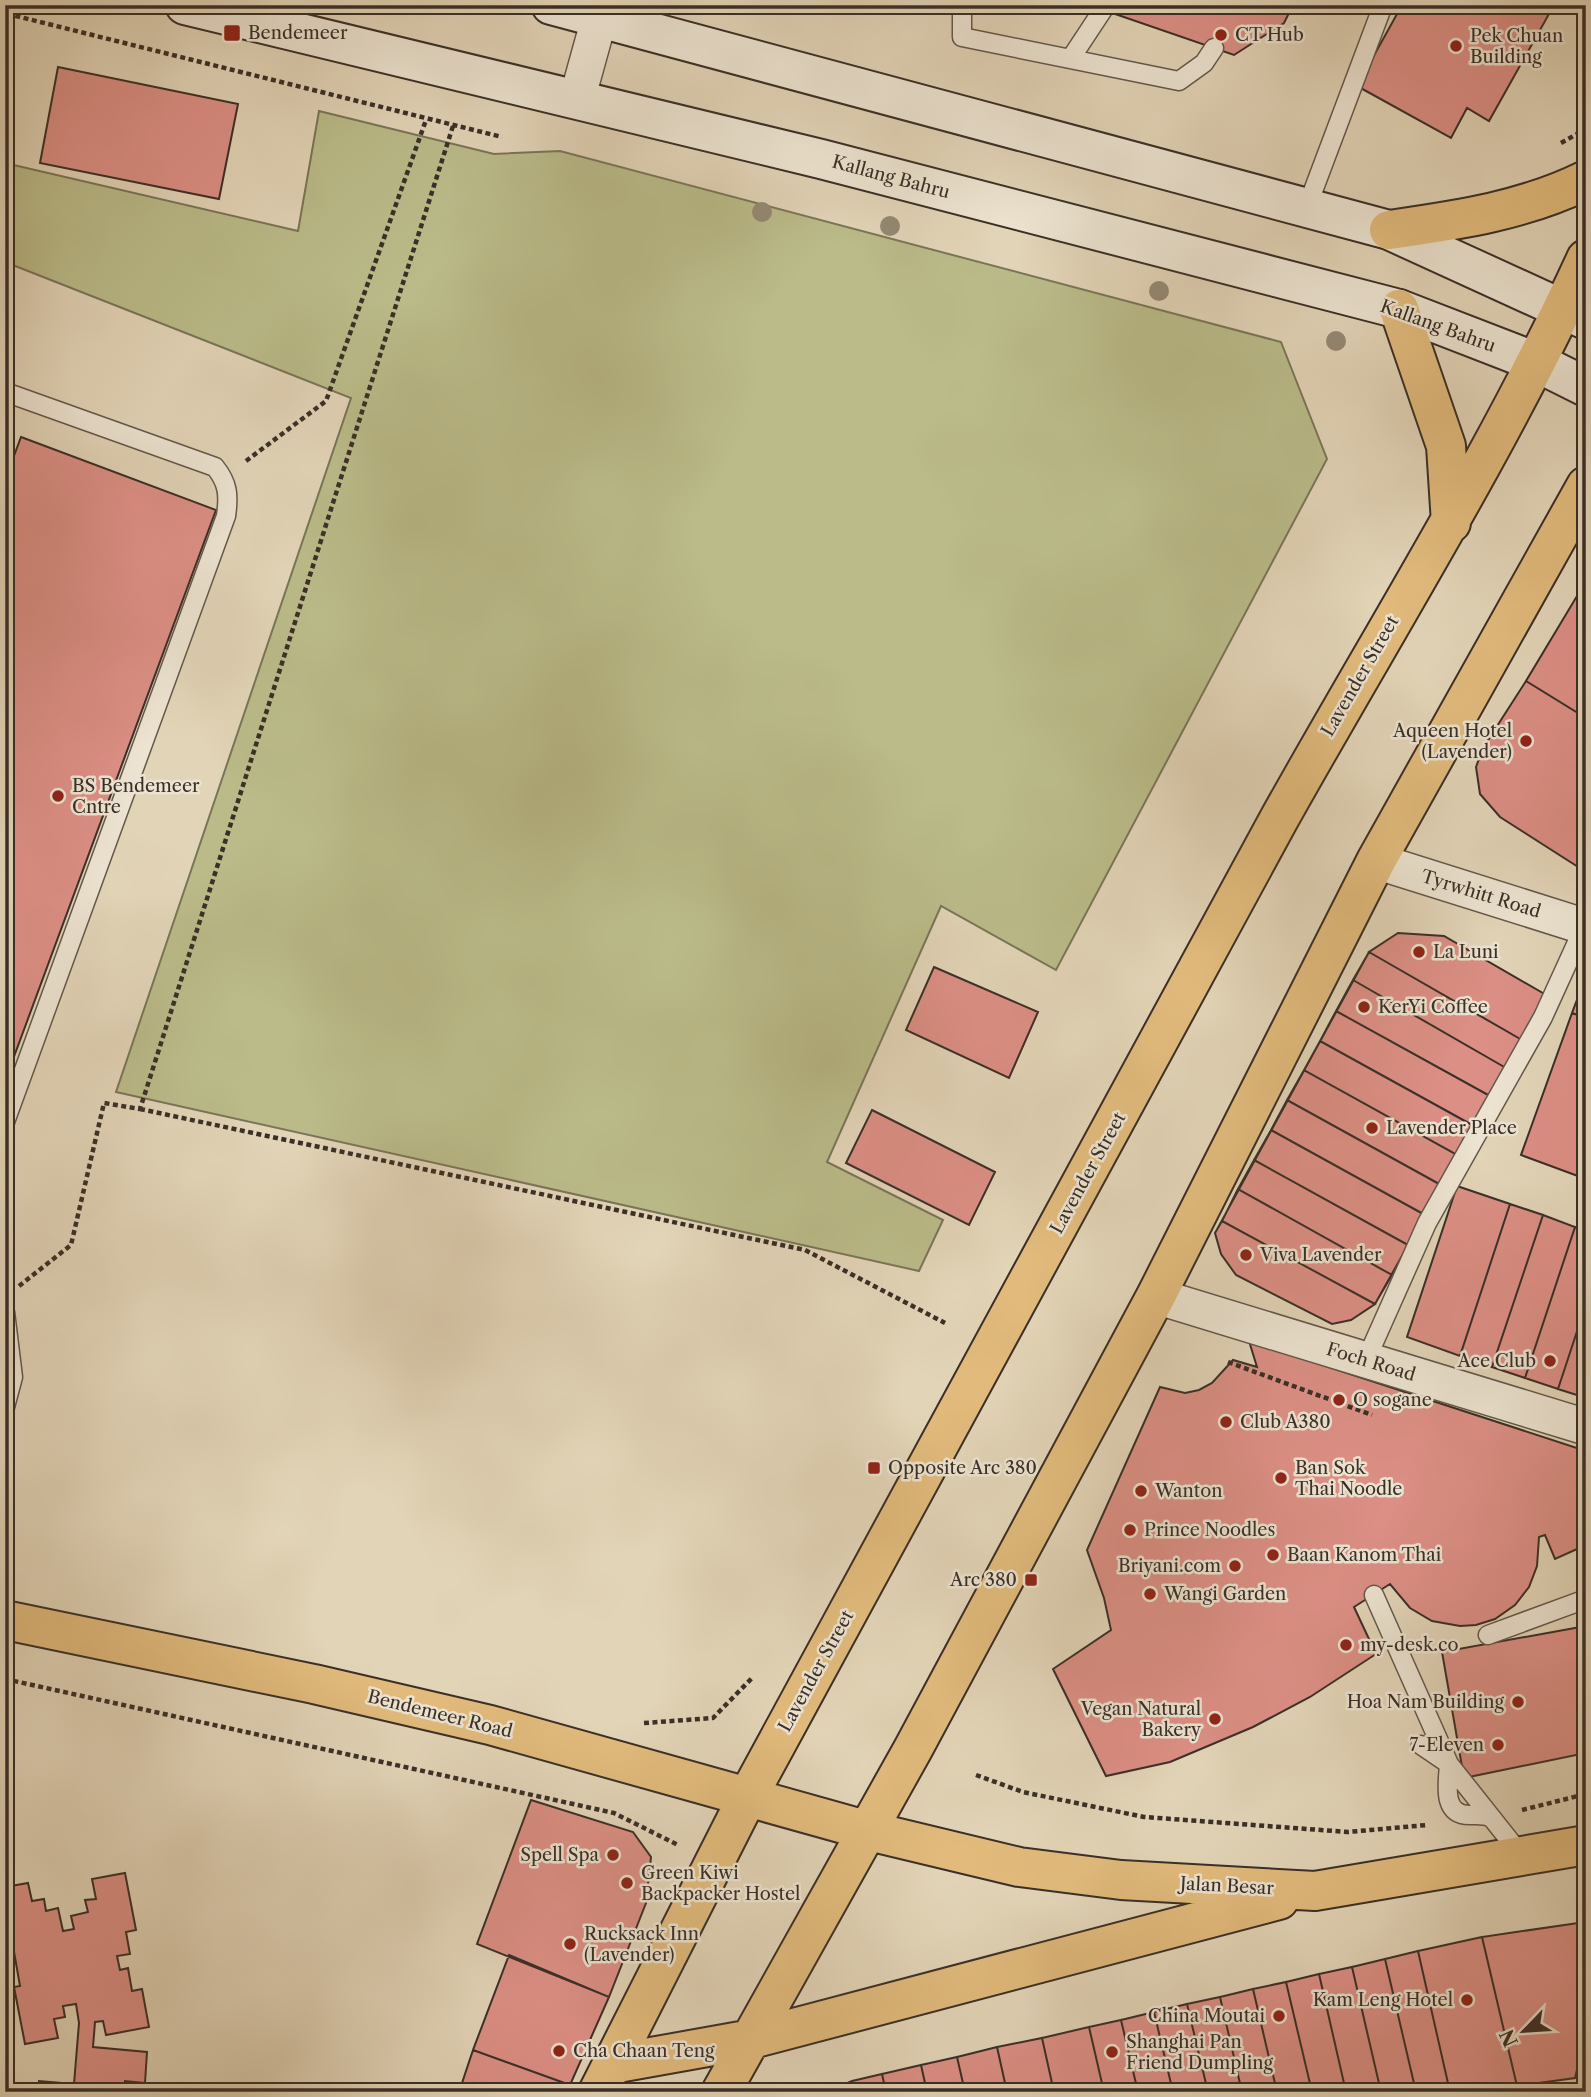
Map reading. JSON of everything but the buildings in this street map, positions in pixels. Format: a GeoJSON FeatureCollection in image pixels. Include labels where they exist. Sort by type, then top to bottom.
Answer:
{"type":"FeatureCollection","features":[{"type":"Feature","properties":{"kind":"main road","name":"Kallang Bahru"},"geometry":{"type":"LineString","coordinates":[[185,5],[577,99],[1399,309],[1536,362],[1586,387]]}},
{"type":"Feature","properties":{"kind":"main road"},"geometry":{"type":"LineString","coordinates":[[551,5],[602,11],[1389,230],[1574,314]]}},
{"type":"Feature","properties":{"kind":"main road"},"geometry":{"type":"LineString","coordinates":[[1389,230],[1483,217],[1552,197],[1586,180]]}},
{"type":"Feature","properties":{"kind":"main road","name":"Lavender Street"},"geometry":{"type":"LineString","coordinates":[[605,2078],[747,1798],[1279,819],[1358,678],[1451,523],[1536,362],[1574,314],[1586,259]]}},
{"type":"Feature","properties":{"kind":"main road"},"geometry":{"type":"LineString","coordinates":[[1399,309],[1446,446],[1451,523]]}},
{"type":"Feature","properties":{"kind":"main road"},"geometry":{"type":"LineString","coordinates":[[721,2092],[869,1831],[1156,1296],[1376,861],[1586,486]]}},
{"type":"Feature","properties":{"kind":"main road","name":"Bendemeer Road"},"geometry":{"type":"LineString","coordinates":[[5,1620],[314,1684],[489,1725],[869,1831]]}},
{"type":"Feature","properties":{"kind":"main road","name":"Jalan Besar"},"geometry":{"type":"LineString","coordinates":[[869,1831],[1019,1867],[1121,1880],[1315,1891],[1586,1845]]}},
{"type":"Feature","properties":{"kind":"main road"},"geometry":{"type":"LineString","coordinates":[[605,2078],[1315,1891]]}},
{"type":"Feature","properties":{"kind":"street"},"geometry":{"type":"LineString","coordinates":[[577,99],[602,11]]}},
{"type":"Feature","properties":{"kind":"street","name":"Tyrwhitt Road"},"geometry":{"type":"LineString","coordinates":[[1376,861],[1585,927]]}},
{"type":"Feature","properties":{"kind":"street","name":"Foch Road"},"geometry":{"type":"LineString","coordinates":[[1156,1296],[1376,1370],[1586,1427]]}},
{"type":"Feature","properties":{"kind":"lane"},"geometry":{"type":"LineString","coordinates":[[962,5],[962,37],[1179,81],[1204,63],[1214,48]]}},
{"type":"Feature","properties":{"kind":"lane"},"geometry":{"type":"LineString","coordinates":[[1071,58],[1106,5]]}},
{"type":"Feature","properties":{"kind":"lane"},"geometry":{"type":"LineString","coordinates":[[1307,207],[1383,5]]}},
{"type":"Feature","properties":{"kind":"lane"},"geometry":{"type":"LineString","coordinates":[[5,392],[215,467],[224,478],[229,496],[226,516],[5,1122]]}},
{"type":"Feature","properties":{"kind":"lane"},"geometry":{"type":"LineString","coordinates":[[1376,1370],[1427,1223],[1543,1017],[1585,927]]}},
{"type":"Feature","properties":{"kind":"lane"},"geometry":{"type":"LineString","coordinates":[[5,1312],[13,1377],[5,1407]]}},
{"type":"Feature","properties":{"kind":"lane"},"geometry":{"type":"LineString","coordinates":[[1374,1595],[1449,1764],[1522,1856]]}},
{"type":"Feature","properties":{"kind":"lane"},"geometry":{"type":"LineString","coordinates":[[1488,1635],[1586,1599]]}},
{"type":"Feature","properties":{"kind":"lane"},"geometry":{"type":"LineString","coordinates":[[1421,1745],[1449,1764]]}},
{"type":"Feature","properties":{"kind":"path"},"geometry":{"type":"LineString","coordinates":[[5,23],[8,14],[502,137]]}},
{"type":"Feature","properties":{"kind":"path"},"geometry":{"type":"LineString","coordinates":[[224,478],[326,401],[426,120]]}},
{"type":"Feature","properties":{"kind":"path"},"geometry":{"type":"LineString","coordinates":[[1554,146],[1577,134],[1586,121]]}},
{"type":"Feature","properties":{"kind":"path"},"geometry":{"type":"LineString","coordinates":[[140,1109],[453,126]]}},
{"type":"Feature","properties":{"kind":"path"},"geometry":{"type":"LineString","coordinates":[[16,1288],[71,1245],[104,1103],[805,1250],[945,1323]]}},
{"type":"Feature","properties":{"kind":"path"},"geometry":{"type":"LineString","coordinates":[[1224,1361],[1372,1415]]}},
{"type":"Feature","properties":{"kind":"path"},"geometry":{"type":"LineString","coordinates":[[5,1679],[614,1813],[713,1863]]}},
{"type":"Feature","properties":{"kind":"path"},"geometry":{"type":"LineString","coordinates":[[976,1776],[1023,1792],[1144,1817],[1348,1832],[1492,1818],[1586,1794]]}},
{"type":"Feature","properties":{"kind":"green space"},"geometry":{"type":"Polygon","coordinates":[[[319,111],[494,154],[560,151],[1281,342],[1327,459],[1056,970],[941,906],[827,1162],[943,1220],[919,1271],[116,1092],[351,398],[5,262],[5,163],[298,231],[319,111]]]}},
{"type":"Feature","properties":{"kind":"place","name":"Bendemeer"},"geometry":{"type":"Point","coordinates":[232,33]}},
{"type":"Feature","properties":{"kind":"place","name":"CT Hub"},"geometry":{"type":"Point","coordinates":[1221,35]}},
{"type":"Feature","properties":{"kind":"place","name":"Pek Chuan Building"},"geometry":{"type":"Point","coordinates":[1456,46]}},
{"type":"Feature","properties":{"kind":"place","name":"Aqueen Hotel (Lavender)"},"geometry":{"type":"Point","coordinates":[1526,741]}},
{"type":"Feature","properties":{"kind":"place","name":"BS Bendemeer Cntre"},"geometry":{"type":"Point","coordinates":[58,796]}},
{"type":"Feature","properties":{"kind":"place","name":"La Luni"},"geometry":{"type":"Point","coordinates":[1419,952]}},
{"type":"Feature","properties":{"kind":"place","name":"KerYi Coffee"},"geometry":{"type":"Point","coordinates":[1364,1007]}},
{"type":"Feature","properties":{"kind":"place","name":"Lavender Place"},"geometry":{"type":"Point","coordinates":[1372,1128]}},
{"type":"Feature","properties":{"kind":"place","name":"Viva Lavender"},"geometry":{"type":"Point","coordinates":[1246,1255]}},
{"type":"Feature","properties":{"kind":"place","name":"Ace Club"},"geometry":{"type":"Point","coordinates":[1550,1361]}},
{"type":"Feature","properties":{"kind":"place","name":"O sogane"},"geometry":{"type":"Point","coordinates":[1339,1400]}},
{"type":"Feature","properties":{"kind":"place","name":"Club A380"},"geometry":{"type":"Point","coordinates":[1226,1422]}},
{"type":"Feature","properties":{"kind":"place","name":"Opposite Arc 380"},"geometry":{"type":"Point","coordinates":[874,1468]}},
{"type":"Feature","properties":{"kind":"place","name":"Ban Sok Thai Noodle"},"geometry":{"type":"Point","coordinates":[1281,1478]}},
{"type":"Feature","properties":{"kind":"place","name":"Wanton"},"geometry":{"type":"Point","coordinates":[1141,1491]}},
{"type":"Feature","properties":{"kind":"place","name":"Prince Noodles"},"geometry":{"type":"Point","coordinates":[1130,1530]}},
{"type":"Feature","properties":{"kind":"place","name":"Baan Kanom Thai"},"geometry":{"type":"Point","coordinates":[1273,1555]}},
{"type":"Feature","properties":{"kind":"place","name":"Briyani.com"},"geometry":{"type":"Point","coordinates":[1235,1566]}},
{"type":"Feature","properties":{"kind":"place","name":"Arc 380"},"geometry":{"type":"Point","coordinates":[1031,1580]}},
{"type":"Feature","properties":{"kind":"place","name":"Wangi Garden"},"geometry":{"type":"Point","coordinates":[1150,1594]}},
{"type":"Feature","properties":{"kind":"place","name":"my-desk.co"},"geometry":{"type":"Point","coordinates":[1346,1645]}},
{"type":"Feature","properties":{"kind":"place","name":"Hoa Nam Building"},"geometry":{"type":"Point","coordinates":[1518,1702]}},
{"type":"Feature","properties":{"kind":"place","name":"Vegan Natural Bakery"},"geometry":{"type":"Point","coordinates":[1215,1719]}},
{"type":"Feature","properties":{"kind":"place","name":"7-Eleven"},"geometry":{"type":"Point","coordinates":[1498,1745]}},
{"type":"Feature","properties":{"kind":"place","name":"Spell Spa"},"geometry":{"type":"Point","coordinates":[613,1855]}},
{"type":"Feature","properties":{"kind":"place","name":"Green Kiwi Backpacker Hostel"},"geometry":{"type":"Point","coordinates":[627,1883]}},
{"type":"Feature","properties":{"kind":"place","name":"Rucksack Inn (Lavender)"},"geometry":{"type":"Point","coordinates":[570,1944]}},
{"type":"Feature","properties":{"kind":"place","name":"Kam Leng Hotel"},"geometry":{"type":"Point","coordinates":[1467,2000]}},
{"type":"Feature","properties":{"kind":"place","name":"China Moutai"},"geometry":{"type":"Point","coordinates":[1279,2016]}},
{"type":"Feature","properties":{"kind":"place","name":"Cha Chaan Teng"},"geometry":{"type":"Point","coordinates":[559,2051]}},
{"type":"Feature","properties":{"kind":"place","name":"Shanghai Pan Friend Dumpling"},"geometry":{"type":"Point","coordinates":[1112,2052]}}]}
